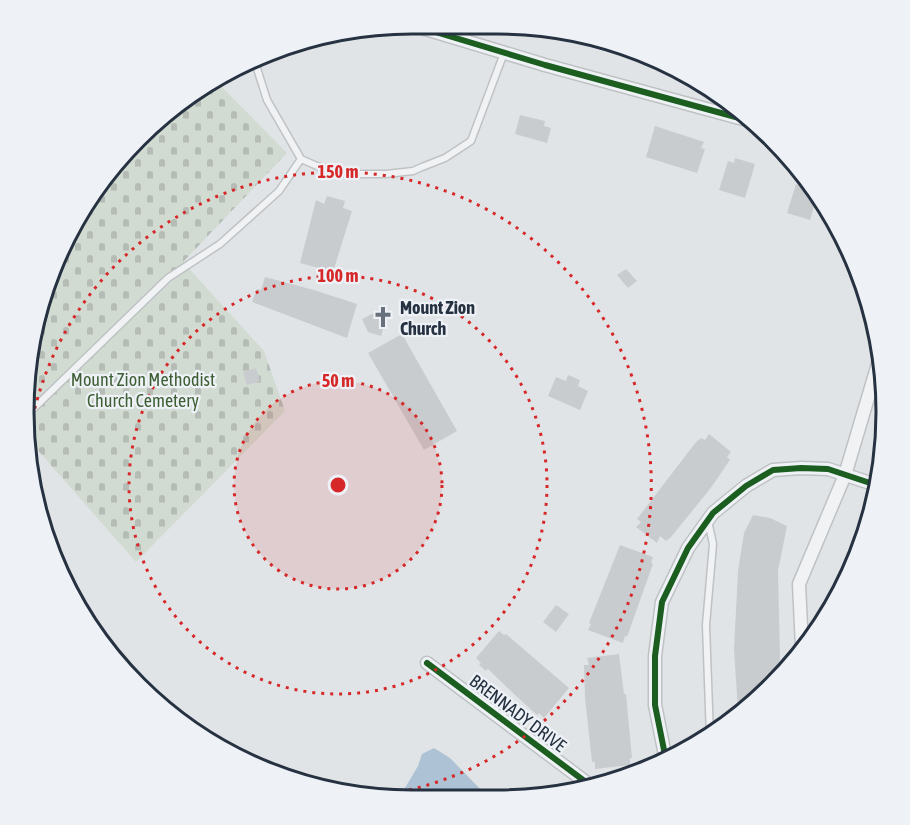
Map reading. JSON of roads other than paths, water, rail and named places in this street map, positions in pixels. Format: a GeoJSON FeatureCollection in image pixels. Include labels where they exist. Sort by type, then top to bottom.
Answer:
{"type":"FeatureCollection","features":[{"type":"Feature","properties":{"kind":"street"},"geometry":{"type":"LineString","coordinates":[[442,34],[732,116]]}},
{"type":"Feature","properties":{"kind":"street"},"geometry":{"type":"LineString","coordinates":[[801,637],[798,584],[844,475],[874,380]]}},
{"type":"Feature","properties":{"kind":"street"},"geometry":{"type":"LineString","coordinates":[[664,752],[655,705],[655,656],[662,602],[688,548],[714,513],[747,486],[773,470],[828,469],[869,483]]}},
{"type":"Feature","properties":{"kind":"street","name":"BRENNADY DRIVE"},"geometry":{"type":"LineString","coordinates":[[427,663],[584,780]]}},
{"type":"Feature","properties":{"kind":"lane"},"geometry":{"type":"LineString","coordinates":[[257,68],[267,100],[301,159],[346,174],[386,174],[413,171],[445,158],[471,141],[504,53]]}},
{"type":"Feature","properties":{"kind":"lane"},"geometry":{"type":"LineString","coordinates":[[34,408],[168,278],[220,244],[279,191],[301,159]]}},
{"type":"Feature","properties":{"kind":"lane"},"geometry":{"type":"LineString","coordinates":[[708,521],[713,544],[706,625],[710,726]]}},
{"type":"Feature","properties":{"kind":"water"},"geometry":{"type":"Polygon","coordinates":[[[434,748],[450,758],[481,790],[404,790],[418,766],[422,754],[434,748]]]}},
{"type":"Feature","properties":{"kind":"place","name":"Mount Zion Church"},"geometry":{"type":"Point","coordinates":[383,317]}},
{"type":"Feature","properties":{"kind":"park label","name":"Mount Zion Methodist Church Cemetery"},"geometry":{"type":"Point","coordinates":[143,389]}}]}
